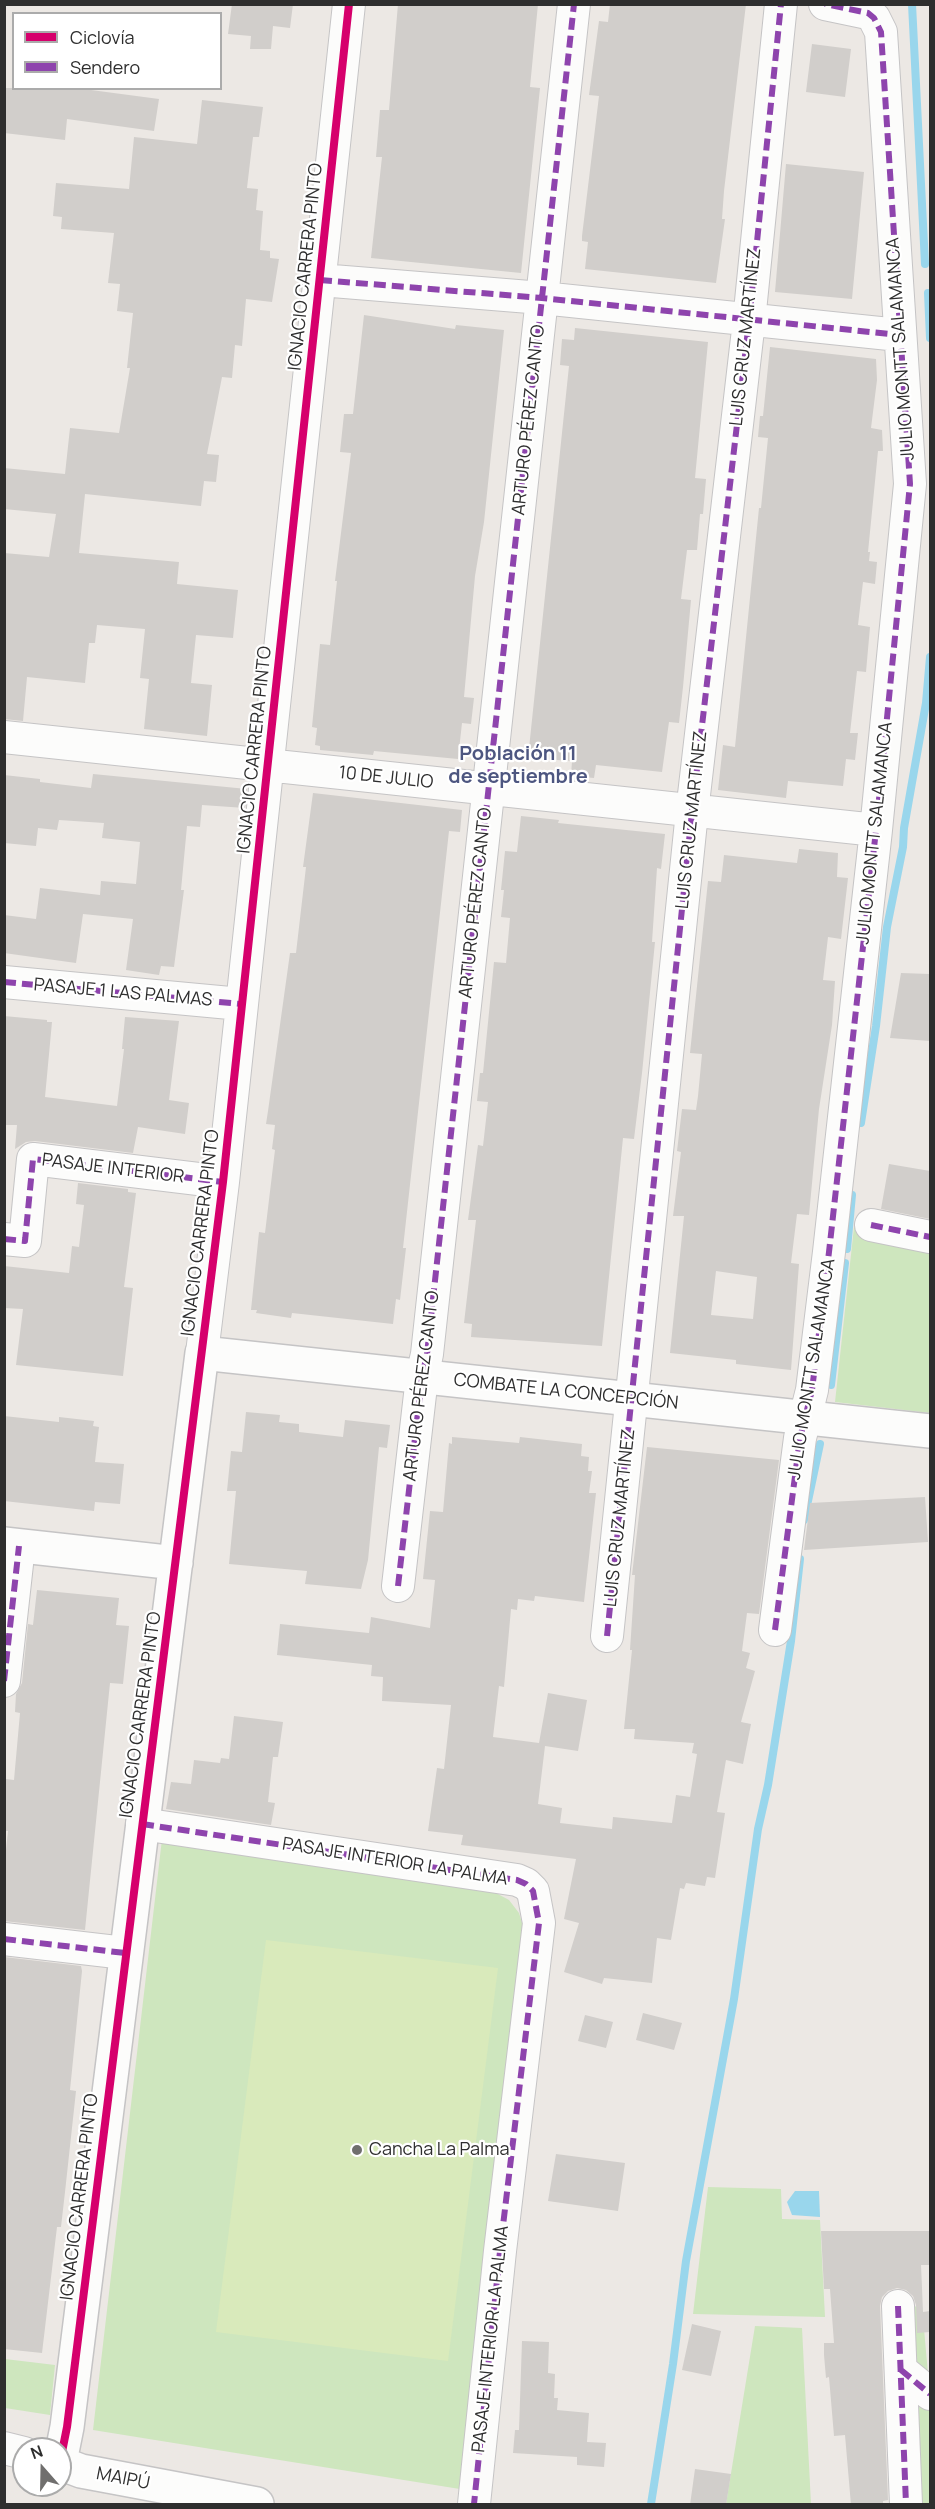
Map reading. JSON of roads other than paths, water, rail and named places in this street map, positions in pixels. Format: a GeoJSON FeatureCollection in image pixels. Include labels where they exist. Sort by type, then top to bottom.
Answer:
{"type":"FeatureCollection","features":[{"type":"Feature","properties":{"kind":"street","name":"IGNACIO CARRERA PINTO"},"geometry":{"type":"LineString","coordinates":[[65,2437],[223,1182],[349,4]]}},
{"type":"Feature","properties":{"kind":"street","name":"ARTURO PÉREZ CANTO"},"geometry":{"type":"LineString","coordinates":[[398,1586],[428,1342],[574,4]]}},
{"type":"Feature","properties":{"kind":"street","name":"LUIS CRUZ MARTÍNEZ"},"geometry":{"type":"LineString","coordinates":[[607,1636],[692,812],[749,321],[781,4]]}},
{"type":"Feature","properties":{"kind":"street","name":"JULIO MONTT SALAMANCA"},"geometry":{"type":"LineString","coordinates":[[775,1630],[800,1438],[812,1390],[828,1264],[876,830],[910,484],[881,32],[874,18],[868,14],[825,4]]}},
{"type":"Feature","properties":{"kind":"street"},"geometry":{"type":"LineString","coordinates":[[320,280],[542,298],[899,335]]}},
{"type":"Feature","properties":{"kind":"street","name":"10 DE JULIO"},"geometry":{"type":"LineString","coordinates":[[4,737],[876,830]]}},
{"type":"Feature","properties":{"kind":"street","name":"PASAJE 1 LAS PALMAS"},"geometry":{"type":"LineString","coordinates":[[4,982],[242,1004]]}},
{"type":"Feature","properties":{"kind":"street","name":"PASAJE INTERIOR"},"geometry":{"type":"LineString","coordinates":[[4,1239],[25,1241],[33,1159],[223,1182]]}},
{"type":"Feature","properties":{"kind":"street"},"geometry":{"type":"LineString","coordinates":[[872,1225],[930,1237]]}},
{"type":"Feature","properties":{"kind":"street","name":"COMBATE LA CONCEPCIÓN"},"geometry":{"type":"LineString","coordinates":[[202,1353],[930,1431]]}},
{"type":"Feature","properties":{"kind":"street"},"geometry":{"type":"LineString","coordinates":[[4,1681],[12,1545],[176,1563]]}},
{"type":"Feature","properties":{"kind":"street","name":"PASAJE INTERIOR LA PALMA"},"geometry":{"type":"LineString","coordinates":[[142,1824],[517,1880],[526,1884],[533,1891],[539,1923],[500,2251],[474,2505]]}},
{"type":"Feature","properties":{"kind":"street"},"geometry":{"type":"LineString","coordinates":[[4,1940],[125,1953]]}},
{"type":"Feature","properties":{"kind":"street"},"geometry":{"type":"LineString","coordinates":[[898,2306],[906,2505]]}},
{"type":"Feature","properties":{"kind":"street"},"geometry":{"type":"LineString","coordinates":[[901,2370],[930,2394]]}},
{"type":"Feature","properties":{"kind":"street","name":"MAIPÚ"},"geometry":{"type":"LineString","coordinates":[[72,2467],[81,2471],[257,2505]]}},
{"type":"Feature","properties":{"kind":"water"},"geometry":{"type":"Polygon","coordinates":[[[795,2191],[819,2191],[820,2217],[792,2215],[787,2202],[795,2191]]]}},
{"type":"Feature","properties":{"kind":"waterway"},"geometry":{"type":"LineString","coordinates":[[912,4],[925,264]]}},
{"type":"Feature","properties":{"kind":"waterway"},"geometry":{"type":"LineString","coordinates":[[928,293],[930,338]]}},
{"type":"Feature","properties":{"kind":"waterway"},"geometry":{"type":"LineString","coordinates":[[861,1123],[876,1026],[887,927],[903,847],[904,828],[926,703],[930,657]]}},
{"type":"Feature","properties":{"kind":"waterway"},"geometry":{"type":"LineString","coordinates":[[847,1249],[852,1195]]}},
{"type":"Feature","properties":{"kind":"waterway"},"geometry":{"type":"LineString","coordinates":[[831,1385],[845,1263]]}},
{"type":"Feature","properties":{"kind":"waterway"},"geometry":{"type":"LineString","coordinates":[[804,1520],[820,1444]]}},
{"type":"Feature","properties":{"kind":"waterway"},"geometry":{"type":"LineString","coordinates":[[651,2504],[673,2364],[686,2261],[734,1999],[758,1829],[768,1785],[791,1641],[800,1559]]}},
{"type":"Feature","properties":{"kind":"place","name":"Cancha La Palma"},"geometry":{"type":"Point","coordinates":[357,2150]}},
{"type":"Feature","properties":{"kind":"district","name":"Población 11 de septiembre"},"geometry":{"type":"Point","coordinates":[518,766]}}]}
